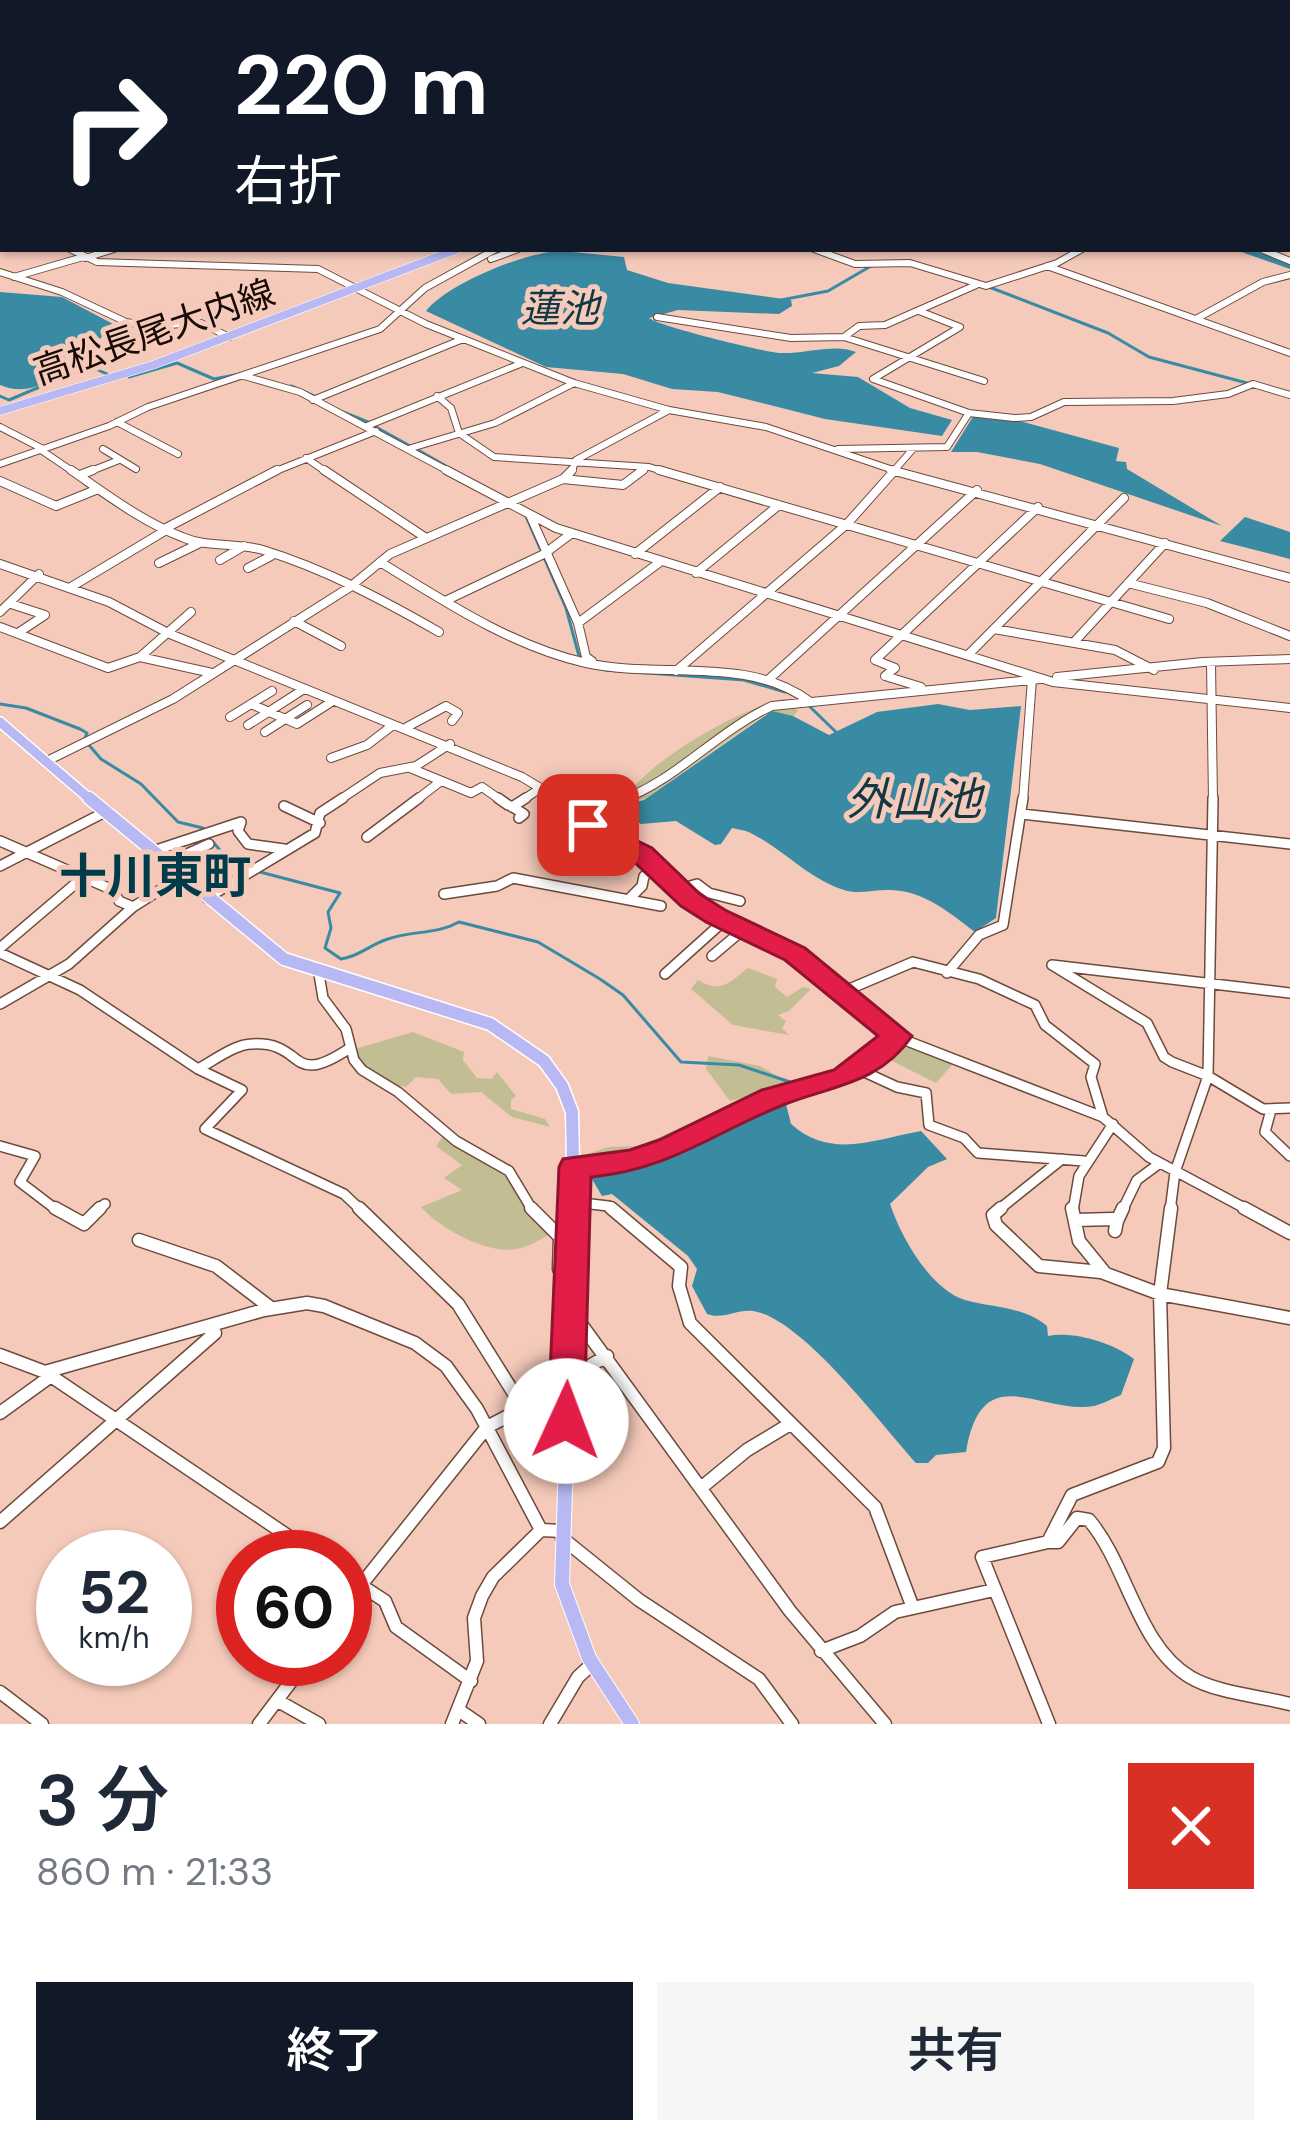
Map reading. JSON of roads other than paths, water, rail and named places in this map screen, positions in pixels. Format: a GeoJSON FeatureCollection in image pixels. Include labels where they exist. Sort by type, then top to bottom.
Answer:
{"type":"FeatureCollection","features":[{"type":"Feature","properties":{"kind":"main road","name":"高松長尾大内線"},"geometry":{"type":"LineString","coordinates":[[0,409],[122,376],[446,252]]}},
{"type":"Feature","properties":{"kind":"main road","name":"高松長尾大内線"},"geometry":{"type":"LineString","coordinates":[[0,409],[118,374],[352,288]]}},
{"type":"Feature","properties":{"kind":"main road"},"geometry":{"type":"LineString","coordinates":[[0,722],[258,942],[319,974],[456,1012],[519,1041],[544,1061],[562,1086],[572,1112],[575,1167],[562,1584],[572,1625],[590,1666],[632,1724]]}},
{"type":"Feature","properties":{"kind":"street"},"geometry":{"type":"LineString","coordinates":[[75,252],[84,258],[252,270],[313,268],[337,276],[402,313],[574,383],[669,410],[766,427],[898,469],[1290,578]]}},
{"type":"Feature","properties":{"kind":"street"},"geometry":{"type":"LineString","coordinates":[[14,277],[104,252]]}},
{"type":"Feature","properties":{"kind":"street"},"geometry":{"type":"LineString","coordinates":[[480,261],[492,252]]}},
{"type":"Feature","properties":{"kind":"street"},"geometry":{"type":"LineString","coordinates":[[0,464],[380,329],[425,288],[508,252]]}},
{"type":"Feature","properties":{"kind":"street"},"geometry":{"type":"LineString","coordinates":[[823,252],[859,264],[912,263],[977,284]]}},
{"type":"Feature","properties":{"kind":"street"},"geometry":{"type":"LineString","coordinates":[[844,337],[859,326],[885,325],[977,284],[1047,266],[1076,252]]}},
{"type":"Feature","properties":{"kind":"street"},"geometry":{"type":"LineString","coordinates":[[1047,266],[1290,353]]}},
{"type":"Feature","properties":{"kind":"street"},"geometry":{"type":"LineString","coordinates":[[0,272],[64,293],[122,320],[151,326],[194,322],[218,327],[228,336]]}},
{"type":"Feature","properties":{"kind":"street"},"geometry":{"type":"LineString","coordinates":[[1196,319],[1263,282],[1290,275]]}},
{"type":"Feature","properties":{"kind":"street"},"geometry":{"type":"LineString","coordinates":[[920,311],[960,327],[873,379],[969,413],[1030,417],[1064,401],[1173,400],[1228,394],[1253,384],[1290,394]]}},
{"type":"Feature","properties":{"kind":"street"},"geometry":{"type":"LineString","coordinates":[[657,316],[791,338],[844,337],[985,381]]}},
{"type":"Feature","properties":{"kind":"street"},"geometry":{"type":"LineString","coordinates":[[313,400],[463,339]]}},
{"type":"Feature","properties":{"kind":"street"},"geometry":{"type":"LineString","coordinates":[[71,587],[167,529],[306,458],[438,397],[523,366]]}},
{"type":"Feature","properties":{"kind":"street"},"geometry":{"type":"LineString","coordinates":[[244,376],[294,389],[530,515],[660,562],[1038,679],[1290,708]]}},
{"type":"Feature","properties":{"kind":"street"},"geometry":{"type":"LineString","coordinates":[[408,449],[495,423],[574,383]]}},
{"type":"Feature","properties":{"kind":"street"},"geometry":{"type":"LineString","coordinates":[[438,397],[451,408],[459,433],[474,448],[504,460],[608,461],[645,468],[1169,620]]}},
{"type":"Feature","properties":{"kind":"street"},"geometry":{"type":"LineString","coordinates":[[49,760],[124,727],[350,587],[380,562],[563,479],[574,463],[669,410]]}},
{"type":"Feature","properties":{"kind":"street"},"geometry":{"type":"LineString","coordinates":[[826,448],[946,447],[969,413]]}},
{"type":"Feature","properties":{"kind":"street"},"geometry":{"type":"LineString","coordinates":[[117,422],[178,454]]}},
{"type":"Feature","properties":{"kind":"street"},"geometry":{"type":"LineString","coordinates":[[0,427],[197,544]]}},
{"type":"Feature","properties":{"kind":"street"},"geometry":{"type":"LineString","coordinates":[[103,449],[136,469]]}},
{"type":"Feature","properties":{"kind":"street"},"geometry":{"type":"LineString","coordinates":[[675,671],[847,524],[912,450]]}},
{"type":"Feature","properties":{"kind":"street"},"geometry":{"type":"LineString","coordinates":[[306,458],[426,538]]}},
{"type":"Feature","properties":{"kind":"street"},"geometry":{"type":"LineString","coordinates":[[80,475],[119,460]]}},
{"type":"Feature","properties":{"kind":"street"},"geometry":{"type":"LineString","coordinates":[[563,479],[622,484],[645,468]]}},
{"type":"Feature","properties":{"kind":"street"},"geometry":{"type":"LineString","coordinates":[[0,481],[56,506],[98,488]]}},
{"type":"Feature","properties":{"kind":"street"},"geometry":{"type":"LineString","coordinates":[[635,554],[720,488]]}},
{"type":"Feature","properties":{"kind":"street"},"geometry":{"type":"LineString","coordinates":[[768,680],[977,490]]}},
{"type":"Feature","properties":{"kind":"street"},"geometry":{"type":"LineString","coordinates":[[968,655],[1124,498]]}},
{"type":"Feature","properties":{"kind":"street"},"geometry":{"type":"LineString","coordinates":[[696,573],[779,505]]}},
{"type":"Feature","properties":{"kind":"street"},"geometry":{"type":"LineString","coordinates":[[926,689],[886,676],[895,668],[875,660],[1038,507]]}},
{"type":"Feature","properties":{"kind":"street"},"geometry":{"type":"LineString","coordinates":[[530,515],[578,623],[586,657],[596,664]]}},
{"type":"Feature","properties":{"kind":"street"},"geometry":{"type":"LineString","coordinates":[[445,602],[544,554],[573,533]]}},
{"type":"Feature","properties":{"kind":"street"},"geometry":{"type":"LineString","coordinates":[[159,563],[197,544],[230,541],[350,587],[439,632]]}},
{"type":"Feature","properties":{"kind":"street"},"geometry":{"type":"LineString","coordinates":[[1076,640],[1165,543]]}},
{"type":"Feature","properties":{"kind":"street"},"geometry":{"type":"LineString","coordinates":[[220,560],[244,545]]}},
{"type":"Feature","properties":{"kind":"street"},"geometry":{"type":"LineString","coordinates":[[248,568],[271,556]]}},
{"type":"Feature","properties":{"kind":"street"},"geometry":{"type":"LineString","coordinates":[[380,562],[445,602],[533,644],[596,664],[768,680],[795,688],[808,701]]}},
{"type":"Feature","properties":{"kind":"street"},"geometry":{"type":"LineString","coordinates":[[578,623],[660,562]]}},
{"type":"Feature","properties":{"kind":"street"},"geometry":{"type":"LineString","coordinates":[[0,564],[40,574],[170,634],[450,744],[541,788],[583,814],[588,825],[642,854],[680,889],[725,920],[795,954],[897,1036],[1108,1121],[1160,1163],[1290,1233]]}},
{"type":"Feature","properties":{"kind":"street"},"geometry":{"type":"LineString","coordinates":[[0,612],[40,574]]}},
{"type":"Feature","properties":{"kind":"street"},"geometry":{"type":"LineString","coordinates":[[1128,583],[1207,603],[1290,636]]}},
{"type":"Feature","properties":{"kind":"street"},"geometry":{"type":"LineString","coordinates":[[11,604],[45,615],[17,633]]}},
{"type":"Feature","properties":{"kind":"street"},"geometry":{"type":"LineString","coordinates":[[0,627],[108,668],[140,656],[191,612]]}},
{"type":"Feature","properties":{"kind":"street"},"geometry":{"type":"LineString","coordinates":[[294,621],[341,646]]}},
{"type":"Feature","properties":{"kind":"street"},"geometry":{"type":"LineString","coordinates":[[994,629],[1076,640],[1136,658],[1154,670]]}},
{"type":"Feature","properties":{"kind":"street"},"geometry":{"type":"LineString","coordinates":[[140,656],[212,673]]}},
{"type":"Feature","properties":{"kind":"street"},"geometry":{"type":"LineString","coordinates":[[583,814],[645,792],[758,711],[808,701],[1154,670],[1245,657],[1290,659]]}},
{"type":"Feature","properties":{"kind":"street"},"geometry":{"type":"LineString","coordinates":[[1048,1543],[1072,1495],[1158,1462],[1162,1456],[1160,1294],[1175,1172],[1208,1076],[1214,835],[1211,663]]}},
{"type":"Feature","properties":{"kind":"street"},"geometry":{"type":"LineString","coordinates":[[946,974],[979,935],[1003,925],[1038,679]]}},
{"type":"Feature","properties":{"kind":"street"},"geometry":{"type":"LineString","coordinates":[[248,725],[304,689]]}},
{"type":"Feature","properties":{"kind":"street"},"geometry":{"type":"LineString","coordinates":[[230,718],[272,691]]}},
{"type":"Feature","properties":{"kind":"street"},"geometry":{"type":"LineString","coordinates":[[251,704],[302,723],[333,700]]}},
{"type":"Feature","properties":{"kind":"street"},"geometry":{"type":"LineString","coordinates":[[266,732],[307,705]]}},
{"type":"Feature","properties":{"kind":"street"},"geometry":{"type":"LineString","coordinates":[[407,728],[446,706],[458,713],[452,721]]}},
{"type":"Feature","properties":{"kind":"street"},"geometry":{"type":"LineString","coordinates":[[332,758],[367,745],[393,725]]}},
{"type":"Feature","properties":{"kind":"street"},"geometry":{"type":"LineString","coordinates":[[207,898],[315,833],[320,813],[380,772],[409,767],[450,744]]}},
{"type":"Feature","properties":{"kind":"street"},"geometry":{"type":"LineString","coordinates":[[409,767],[467,791],[482,787],[524,814],[519,818]]}},
{"type":"Feature","properties":{"kind":"street"},"geometry":{"type":"LineString","coordinates":[[467,791],[502,768]]}},
{"type":"Feature","properties":{"kind":"street"},"geometry":{"type":"LineString","coordinates":[[367,837],[440,782]]}},
{"type":"Feature","properties":{"kind":"street"},"geometry":{"type":"LineString","coordinates":[[509,805],[541,788]]}},
{"type":"Feature","properties":{"kind":"street"},"geometry":{"type":"LineString","coordinates":[[284,806],[320,824]]}},
{"type":"Feature","properties":{"kind":"street"},"geometry":{"type":"LineString","coordinates":[[0,866],[107,811]]}},
{"type":"Feature","properties":{"kind":"street"},"geometry":{"type":"LineString","coordinates":[[1022,814],[1290,844]]}},
{"type":"Feature","properties":{"kind":"street"},"geometry":{"type":"LineString","coordinates":[[153,851],[242,822],[238,831],[248,844],[290,849]]}},
{"type":"Feature","properties":{"kind":"street"},"geometry":{"type":"LineString","coordinates":[[0,841],[113,890],[118,901],[133,907]]}},
{"type":"Feature","properties":{"kind":"street"},"geometry":{"type":"LineString","coordinates":[[167,863],[209,844]]}},
{"type":"Feature","properties":{"kind":"street"},"geometry":{"type":"LineString","coordinates":[[629,899],[642,886],[644,876],[657,868]]}},
{"type":"Feature","properties":{"kind":"street"},"geometry":{"type":"LineString","coordinates":[[0,1004],[81,955],[133,907],[182,876]]}},
{"type":"Feature","properties":{"kind":"street"},"geometry":{"type":"LineString","coordinates":[[445,894],[506,885],[513,878],[662,906]]}},
{"type":"Feature","properties":{"kind":"street"},"geometry":{"type":"LineString","coordinates":[[81,879],[0,951],[80,990],[198,1069],[242,1090],[205,1129],[344,1194],[458,1304],[524,1408]]}},
{"type":"Feature","properties":{"kind":"street"},"geometry":{"type":"LineString","coordinates":[[680,889],[697,884],[709,893],[740,902]]}},
{"type":"Feature","properties":{"kind":"street"},"geometry":{"type":"LineString","coordinates":[[664,974],[725,920]]}},
{"type":"Feature","properties":{"kind":"street"},"geometry":{"type":"LineString","coordinates":[[712,956],[744,929]]}},
{"type":"Feature","properties":{"kind":"street"},"geometry":{"type":"LineString","coordinates":[[840,993],[913,962],[979,979],[1035,1006],[1045,1025],[1095,1064],[1091,1077],[1108,1121]]}},
{"type":"Feature","properties":{"kind":"street"},"geometry":{"type":"LineString","coordinates":[[1290,994],[1052,965],[1147,1023],[1164,1058],[1208,1076],[1252,1105],[1290,1108]]}},
{"type":"Feature","properties":{"kind":"street"},"geometry":{"type":"LineString","coordinates":[[319,974],[323,998],[346,1028],[362,1070],[398,1092],[456,1141],[509,1171],[533,1210],[560,1237],[559,1269],[571,1279]]}},
{"type":"Feature","properties":{"kind":"street"},"geometry":{"type":"LineString","coordinates":[[575,1167],[646,1158],[772,1097],[825,1084],[857,1068],[897,1036]]}},
{"type":"Feature","properties":{"kind":"street"},"geometry":{"type":"LineString","coordinates":[[198,1069],[247,1043],[275,1046],[311,1069],[350,1048]]}},
{"type":"Feature","properties":{"kind":"street"},"geometry":{"type":"LineString","coordinates":[[857,1068],[897,1087],[926,1094],[928,1125],[964,1138],[978,1153],[1084,1161]]}},
{"type":"Feature","properties":{"kind":"street"},"geometry":{"type":"LineString","coordinates":[[1271,1110],[1264,1132],[1290,1156]]}},
{"type":"Feature","properties":{"kind":"street"},"geometry":{"type":"LineString","coordinates":[[1105,1273],[1078,1239],[1072,1195],[1084,1161],[1108,1121]]}},
{"type":"Feature","properties":{"kind":"street"},"geometry":{"type":"LineString","coordinates":[[0,1145],[35,1156],[20,1182],[67,1218],[84,1224],[105,1204]]}},
{"type":"Feature","properties":{"kind":"street"},"geometry":{"type":"LineString","coordinates":[[1062,1159],[1006,1200],[993,1220],[1039,1266],[1068,1265],[1160,1294],[1290,1318]]}},
{"type":"Feature","properties":{"kind":"street"},"geometry":{"type":"LineString","coordinates":[[1075,1220],[1116,1226],[1127,1194],[1160,1163]]}},
{"type":"Feature","properties":{"kind":"street"},"geometry":{"type":"LineString","coordinates":[[574,1202],[608,1207],[642,1238],[669,1254],[683,1272],[679,1286],[690,1323],[875,1507],[913,1608]]}},
{"type":"Feature","properties":{"kind":"street"},"geometry":{"type":"LineString","coordinates":[[140,1240],[216,1266],[271,1308]]}},
{"type":"Feature","properties":{"kind":"street"},"geometry":{"type":"LineString","coordinates":[[0,1413],[48,1374],[141,1341],[271,1308],[307,1303],[324,1306],[424,1348],[450,1373],[487,1427],[518,1497],[541,1530],[562,1535],[640,1600],[759,1678],[792,1724]]}},
{"type":"Feature","properties":{"kind":"street"},"geometry":{"type":"LineString","coordinates":[[570,1310],[820,1652],[885,1724]]}},
{"type":"Feature","properties":{"kind":"street"},"geometry":{"type":"LineString","coordinates":[[0,1522],[215,1333]]}},
{"type":"Feature","properties":{"kind":"street"},"geometry":{"type":"LineString","coordinates":[[0,1355],[48,1374],[278,1530]]}},
{"type":"Feature","properties":{"kind":"street"},"geometry":{"type":"LineString","coordinates":[[372,1568],[487,1427],[607,1356]]}},
{"type":"Feature","properties":{"kind":"street"},"geometry":{"type":"LineString","coordinates":[[702,1487],[790,1424]]}},
{"type":"Feature","properties":{"kind":"street"},"geometry":{"type":"LineString","coordinates":[[1049,1724],[982,1557],[1058,1542],[1077,1518],[1089,1520],[1116,1556],[1142,1617],[1180,1671],[1193,1679],[1290,1705]]}},
{"type":"Feature","properties":{"kind":"street"},"geometry":{"type":"LineString","coordinates":[[479,1724],[456,1718],[477,1660],[474,1618],[494,1577],[541,1530]]}},
{"type":"Feature","properties":{"kind":"street"},"geometry":{"type":"LineString","coordinates":[[820,1652],[860,1636],[896,1612],[994,1590]]}},
{"type":"Feature","properties":{"kind":"street"},"geometry":{"type":"LineString","coordinates":[[372,1592],[385,1601],[396,1627],[471,1681]]}},
{"type":"Feature","properties":{"kind":"street"},"geometry":{"type":"LineString","coordinates":[[550,1724],[578,1677],[590,1666]]}},
{"type":"Feature","properties":{"kind":"street"},"geometry":{"type":"LineString","coordinates":[[259,1724],[288,1686]]}},
{"type":"Feature","properties":{"kind":"street"},"geometry":{"type":"LineString","coordinates":[[0,1692],[42,1724]]}},
{"type":"Feature","properties":{"kind":"street"},"geometry":{"type":"LineString","coordinates":[[278,1700],[319,1724]]}},
{"type":"Feature","properties":{"kind":"water","name":"蓮池"},"geometry":{"type":"Polygon","coordinates":[[[572,252],[624,257],[627,270],[668,283],[791,300],[792,306],[779,314],[678,310],[649,318],[770,352],[839,348],[856,352],[839,366],[812,373],[858,377],[910,408],[952,420],[942,436],[825,419],[718,392],[672,389],[623,374],[546,367],[426,311],[451,290],[529,257],[572,252]]]}},
{"type":"Feature","properties":{"kind":"water"},"geometry":{"type":"Polygon","coordinates":[[[0,292],[62,297],[113,324],[78,361],[48,382],[33,388],[0,385],[0,292]]]}},
{"type":"Feature","properties":{"kind":"water"},"geometry":{"type":"Polygon","coordinates":[[[974,415],[1012,419],[1119,448],[1116,461],[1126,462],[1127,469],[1222,526],[1040,464],[951,452],[974,415]]]}},
{"type":"Feature","properties":{"kind":"water"},"geometry":{"type":"Polygon","coordinates":[[[1245,517],[1290,532],[1290,559],[1220,541],[1245,517]]]}},
{"type":"Feature","properties":{"kind":"water","name":"外山池"},"geometry":{"type":"Polygon","coordinates":[[[938,704],[970,710],[1021,706],[996,918],[975,932],[915,894],[850,891],[830,885],[746,831],[732,828],[715,845],[676,821],[641,824],[620,811],[621,806],[644,800],[772,711],[829,735],[877,712],[938,704]]]}},
{"type":"Feature","properties":{"kind":"water"},"geometry":{"type":"Polygon","coordinates":[[[785,1100],[791,1124],[822,1141],[854,1144],[921,1131],[947,1159],[928,1167],[890,1204],[918,1260],[940,1285],[965,1300],[1028,1315],[1047,1326],[1048,1336],[1081,1337],[1125,1353],[1134,1359],[1121,1395],[1094,1406],[1073,1407],[1015,1396],[999,1398],[985,1406],[974,1423],[966,1452],[916,1463],[841,1376],[795,1333],[753,1311],[707,1314],[692,1286],[697,1269],[688,1256],[612,1194],[602,1196],[589,1174],[659,1160],[785,1100]]]}},
{"type":"Feature","properties":{"kind":"waterway"},"geometry":{"type":"LineString","coordinates":[[1247,252],[1290,266]]}},
{"type":"Feature","properties":{"kind":"waterway"},"geometry":{"type":"LineString","coordinates":[[781,300],[828,291],[871,266]]}},
{"type":"Feature","properties":{"kind":"waterway"},"geometry":{"type":"LineString","coordinates":[[989,287],[1108,333],[1149,357],[1247,383]]}},
{"type":"Feature","properties":{"kind":"waterway"},"geometry":{"type":"LineString","coordinates":[[129,377],[177,363],[214,379],[235,375]]}},
{"type":"Feature","properties":{"kind":"waterway"},"geometry":{"type":"LineString","coordinates":[[0,396],[9,400],[89,366],[107,374]]}},
{"type":"Feature","properties":{"kind":"waterway"},"geometry":{"type":"LineString","coordinates":[[291,386],[314,396]]}},
{"type":"Feature","properties":{"kind":"waterway"},"geometry":{"type":"LineString","coordinates":[[343,412],[368,422]]}},
{"type":"Feature","properties":{"kind":"waterway"},"geometry":{"type":"LineString","coordinates":[[376,427],[410,446]]}},
{"type":"Feature","properties":{"kind":"waterway"},"geometry":{"type":"LineString","coordinates":[[418,450],[446,466]]}},
{"type":"Feature","properties":{"kind":"waterway"},"geometry":{"type":"LineString","coordinates":[[525,514],[566,608],[579,656]]}},
{"type":"Feature","properties":{"kind":"waterway"},"geometry":{"type":"LineString","coordinates":[[605,670],[744,680],[785,692]]}},
{"type":"Feature","properties":{"kind":"waterway"},"geometry":{"type":"LineString","coordinates":[[0,704],[26,708],[80,729],[87,733],[85,738]]}},
{"type":"Feature","properties":{"kind":"waterway"},"geometry":{"type":"LineString","coordinates":[[808,705],[837,733]]}},
{"type":"Feature","properties":{"kind":"waterway"},"geometry":{"type":"LineString","coordinates":[[88,744],[101,759],[141,784],[178,822],[203,828]]}},
{"type":"Feature","properties":{"kind":"waterway"},"geometry":{"type":"LineString","coordinates":[[213,842],[224,855],[249,867]]}},
{"type":"Feature","properties":{"kind":"waterway"},"geometry":{"type":"LineString","coordinates":[[260,872],[340,893],[328,912],[331,928],[325,948],[341,959],[379,942],[459,922],[538,942],[623,995],[681,1062],[739,1065],[790,1082]]}},
{"type":"Feature","properties":{"kind":"district","name":"十川東町"},"geometry":{"type":"Point","coordinates":[155,876]}}]}
